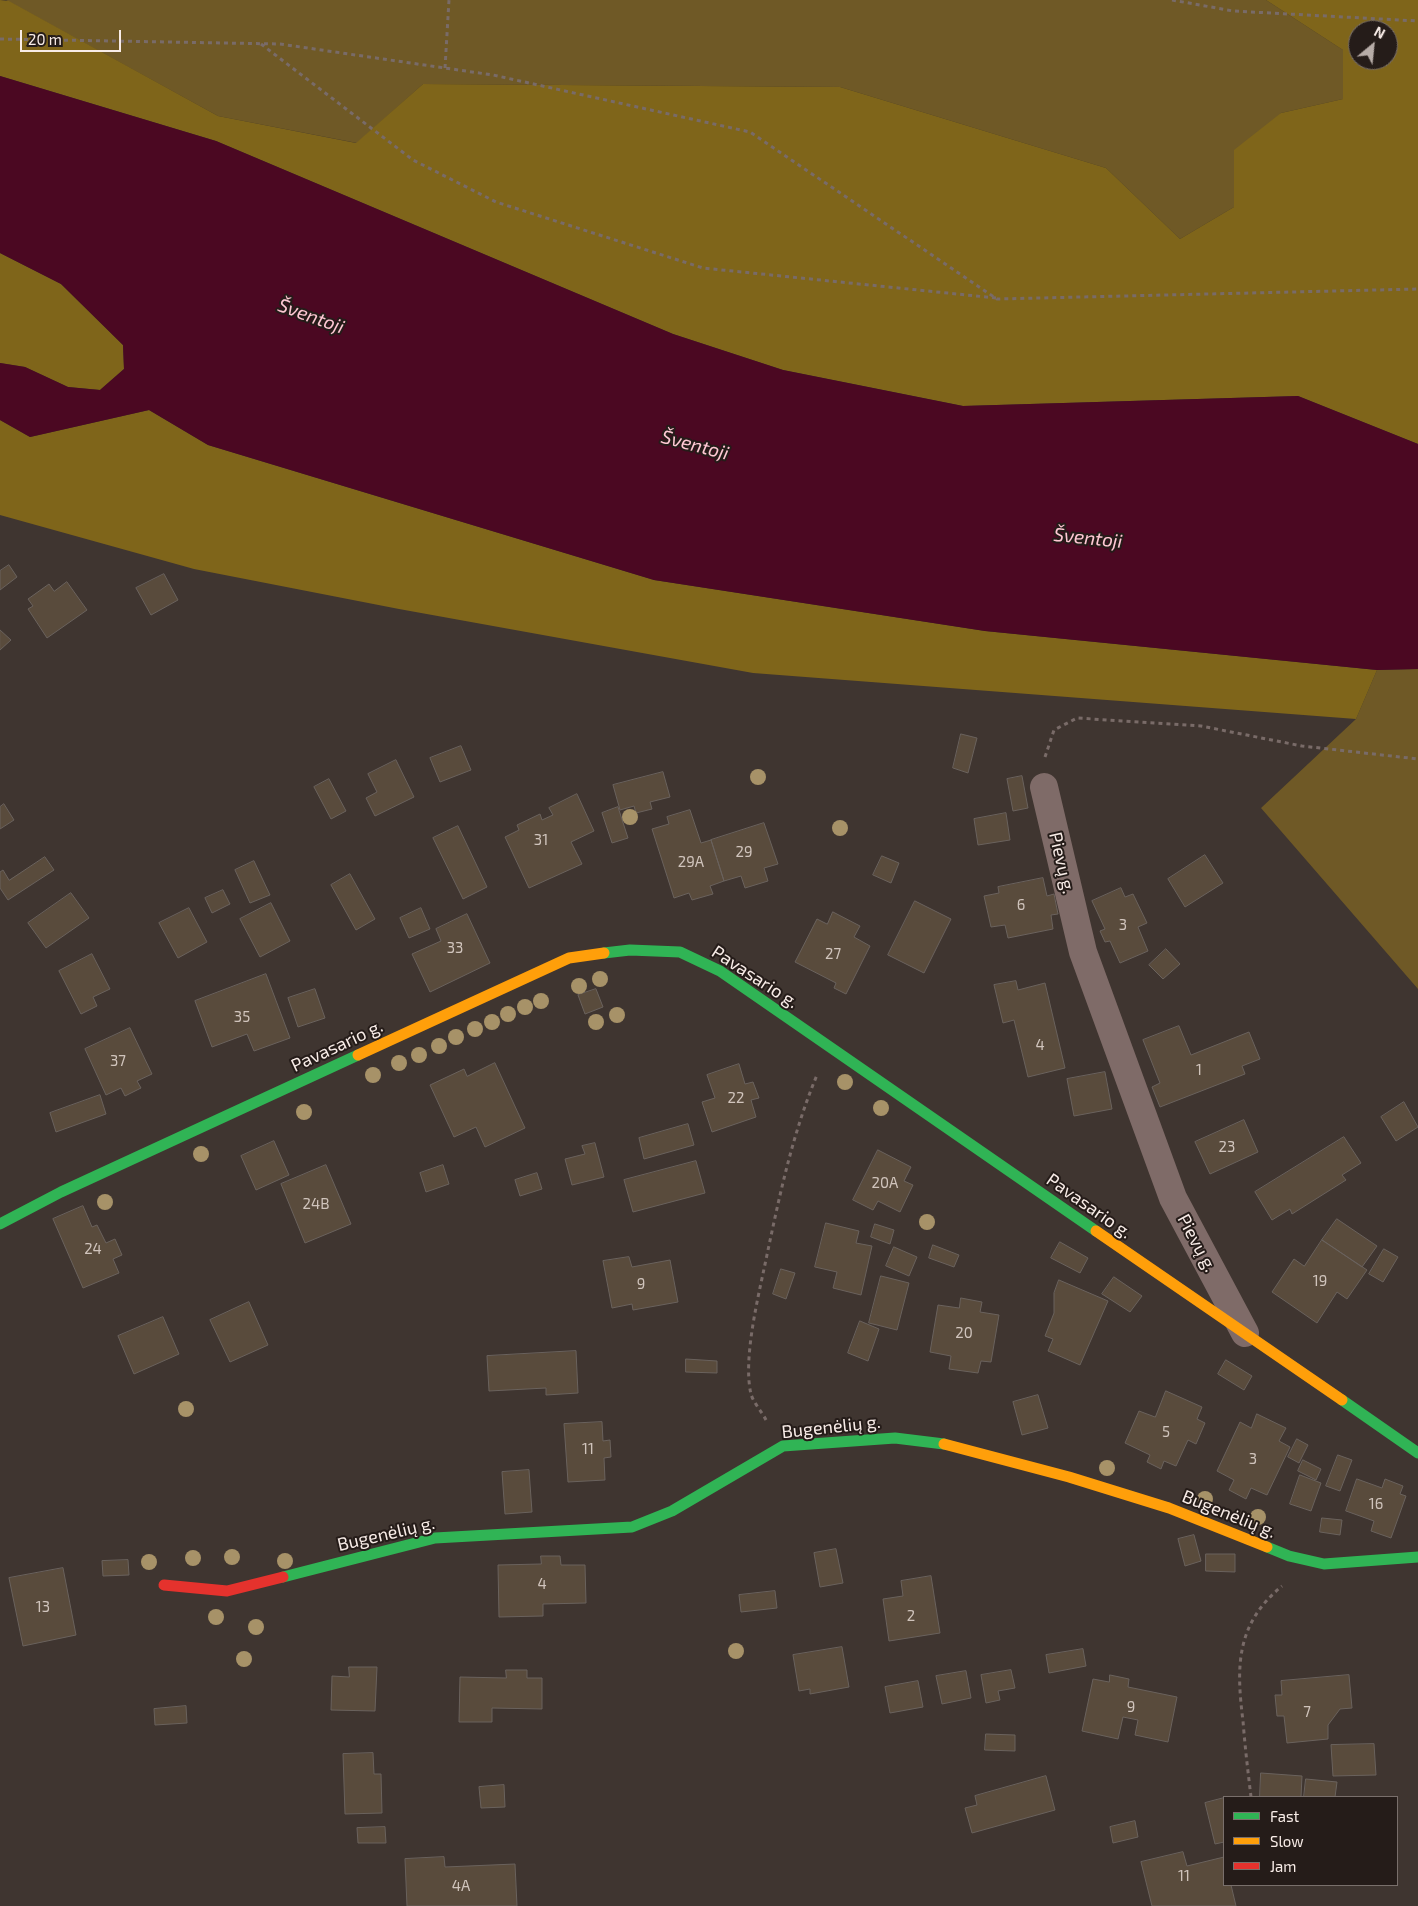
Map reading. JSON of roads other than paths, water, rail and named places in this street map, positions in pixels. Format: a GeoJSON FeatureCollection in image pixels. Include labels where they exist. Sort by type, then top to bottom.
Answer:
{"type":"FeatureCollection","features":[{"type":"Feature","properties":{"kind":"street","name":"Pievų g."},"geometry":{"type":"LineString","coordinates":[[1044,787],[1083,952],[1163,1171],[1173,1198],[1245,1333]]}},
{"type":"Feature","properties":{"kind":"street","name":"Pavasario g."},"geometry":{"type":"LineString","coordinates":[[2,1219],[569,958],[630,950],[680,952],[720,971],[1418,1453]]}},
{"type":"Feature","properties":{"kind":"street","name":"Bugenėlių g."},"geometry":{"type":"LineString","coordinates":[[164,1585],[227,1591],[435,1538],[632,1527],[672,1511],[783,1446],[895,1438],[957,1446],[1069,1477],[1169,1508],[1289,1556],[1324,1564],[1418,1557]]}},
{"type":"Feature","properties":{"kind":"water","name":"Šventoji"},"geometry":{"type":"Polygon","coordinates":[[[0,76],[216,141],[673,334],[783,370],[963,406],[1298,396],[1418,444],[1418,669],[1377,670],[985,631],[654,580],[208,445],[149,410],[30,437],[0,420],[0,363],[25,367],[68,387],[100,390],[124,369],[123,345],[61,284],[0,253],[0,76]]]}}]}
